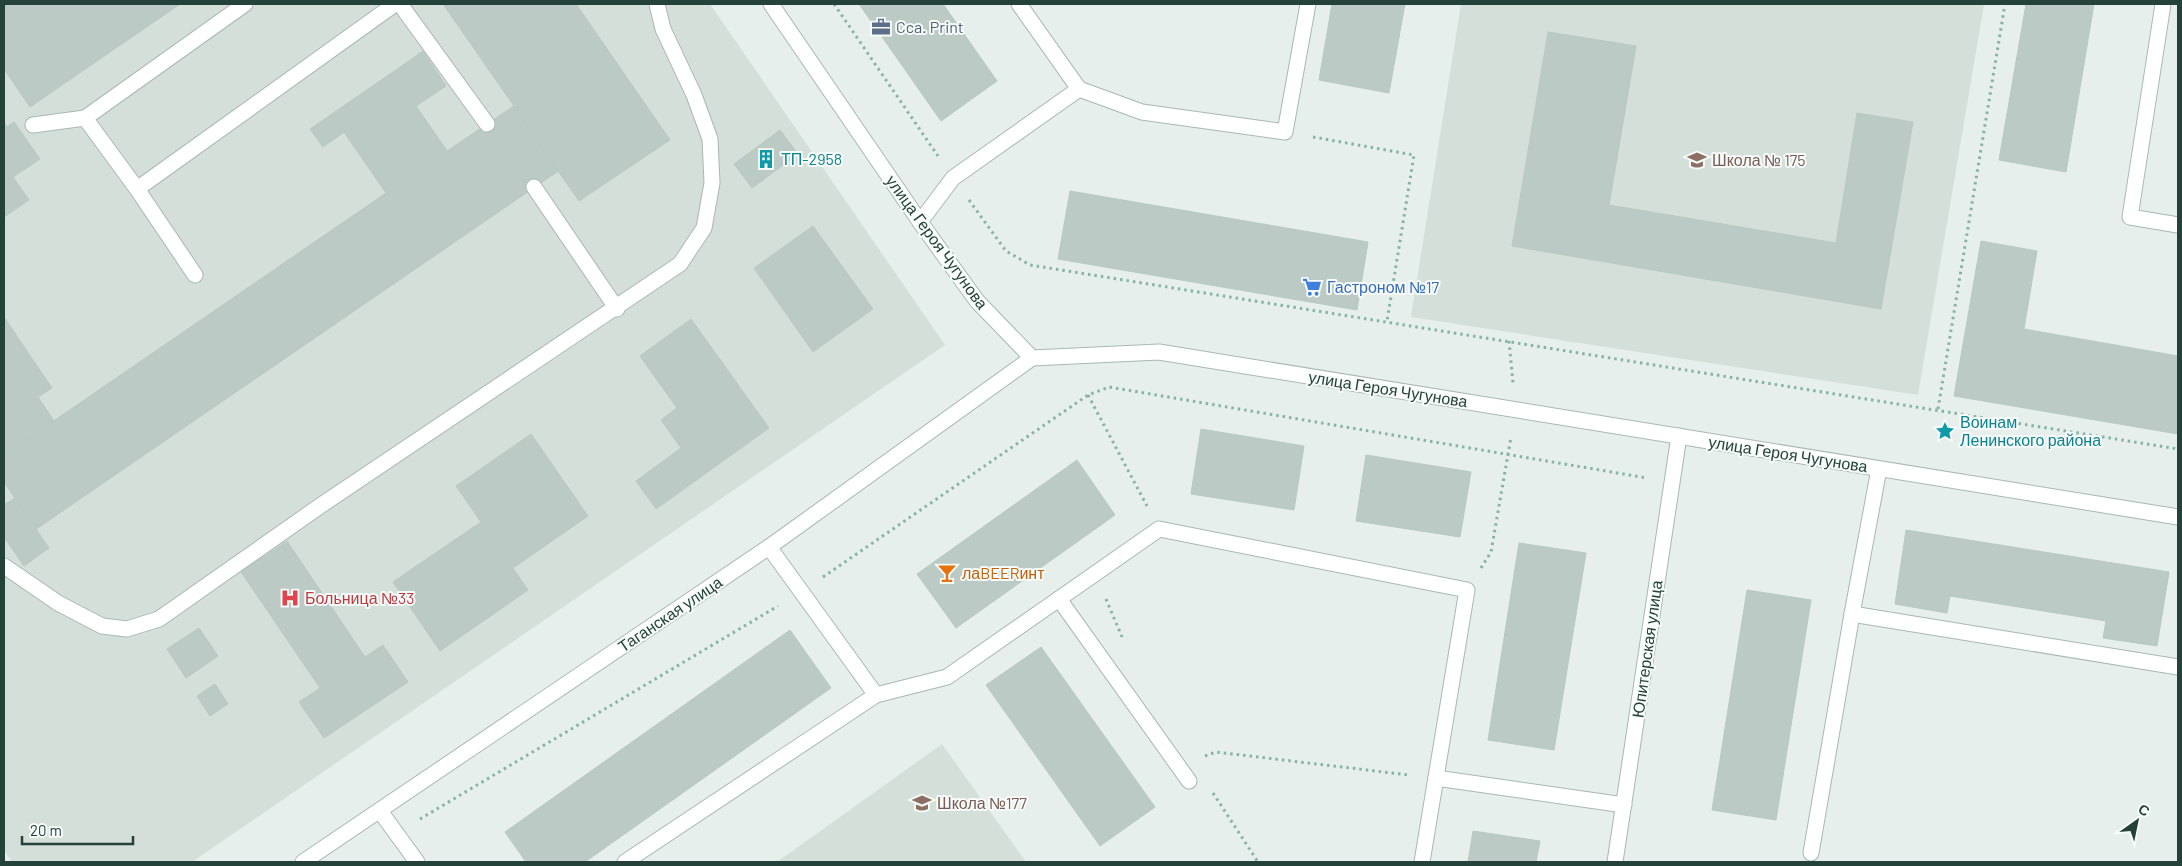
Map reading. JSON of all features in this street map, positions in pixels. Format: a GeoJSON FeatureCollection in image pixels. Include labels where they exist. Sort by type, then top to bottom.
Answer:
{"type":"FeatureCollection","features":[{"type":"Feature","properties":{"kind":"street"},"geometry":{"type":"LineString","coordinates":[[33,126],[85,118],[245,4]]}},
{"type":"Feature","properties":{"kind":"street"},"geometry":{"type":"LineString","coordinates":[[137,189],[395,4]]}},
{"type":"Feature","properties":{"kind":"street"},"geometry":{"type":"LineString","coordinates":[[400,4],[487,124]]}},
{"type":"Feature","properties":{"kind":"street"},"geometry":{"type":"LineString","coordinates":[[4,566],[58,604],[102,626],[127,629],[158,619],[317,508],[617,309],[680,264],[704,228],[712,183],[710,139],[694,95],[663,29],[656,4]]}},
{"type":"Feature","properties":{"kind":"street","name":"улица Героя Чугунова"},"geometry":{"type":"LineString","coordinates":[[771,4],[920,222],[977,300],[1032,358],[1159,352],[2178,516]]}},
{"type":"Feature","properties":{"kind":"street"},"geometry":{"type":"LineString","coordinates":[[1019,4],[1079,89],[1142,112],[1285,132],[1308,4]]}},
{"type":"Feature","properties":{"kind":"street"},"geometry":{"type":"LineString","coordinates":[[2163,4],[2130,217],[2178,225]]}},
{"type":"Feature","properties":{"kind":"street"},"geometry":{"type":"LineString","coordinates":[[920,222],[953,178],[1079,89]]}},
{"type":"Feature","properties":{"kind":"street"},"geometry":{"type":"LineString","coordinates":[[85,118],[137,189],[195,274]]}},
{"type":"Feature","properties":{"kind":"street"},"geometry":{"type":"LineString","coordinates":[[534,187],[617,309]]}},
{"type":"Feature","properties":{"kind":"street","name":"Таганская улица"},"geometry":{"type":"LineString","coordinates":[[303,862],[769,547],[1032,358]]}},
{"type":"Feature","properties":{"kind":"street","name":"Юпитерская улица"},"geometry":{"type":"LineString","coordinates":[[1616,862],[1679,436]]}},
{"type":"Feature","properties":{"kind":"street"},"geometry":{"type":"LineString","coordinates":[[1811,853],[1879,468]]}},
{"type":"Feature","properties":{"kind":"street"},"geometry":{"type":"LineString","coordinates":[[625,862],[876,695],[947,677],[1159,528],[1467,590],[1422,862]]}},
{"type":"Feature","properties":{"kind":"street"},"geometry":{"type":"LineString","coordinates":[[769,547],[876,695]]}},
{"type":"Feature","properties":{"kind":"street"},"geometry":{"type":"LineString","coordinates":[[1059,599],[1189,781]]}},
{"type":"Feature","properties":{"kind":"street"},"geometry":{"type":"LineString","coordinates":[[1852,614],[2178,667]]}},
{"type":"Feature","properties":{"kind":"street"},"geometry":{"type":"LineString","coordinates":[[1436,778],[1624,805]]}},
{"type":"Feature","properties":{"kind":"street"},"geometry":{"type":"LineString","coordinates":[[380,811],[417,862]]}},
{"type":"Feature","properties":{"kind":"path"},"geometry":{"type":"LineString","coordinates":[[834,4],[953,178],[1006,251],[1030,265],[1938,409],[2178,449]]}},
{"type":"Feature","properties":{"kind":"path"},"geometry":{"type":"LineString","coordinates":[[1938,409],[2005,4]]}},
{"type":"Feature","properties":{"kind":"path"},"geometry":{"type":"LineString","coordinates":[[1285,132],[1414,155],[1387,321]]}},
{"type":"Feature","properties":{"kind":"path"},"geometry":{"type":"LineString","coordinates":[[1467,590],[1491,552],[1508,454],[1515,410],[1509,341]]}},
{"type":"Feature","properties":{"kind":"path"},"geometry":{"type":"LineString","coordinates":[[396,833],[802,591],[1088,395],[1109,387],[1672,482]]}},
{"type":"Feature","properties":{"kind":"path"},"geometry":{"type":"LineString","coordinates":[[1088,395],[1159,528]]}},
{"type":"Feature","properties":{"kind":"path"},"geometry":{"type":"LineString","coordinates":[[1179,767],[1216,752],[1436,778]]}},
{"type":"Feature","properties":{"kind":"shaded area","name":"Больница №33"},"geometry":{"type":"Polygon","coordinates":[[[4,4],[710,4],[945,345],[192,862],[12,862],[4,850],[4,4]]]}},
{"type":"Feature","properties":{"kind":"shaded area","name":"Школа № 175"},"geometry":{"type":"Polygon","coordinates":[[[1461,4],[1984,4],[1918,395],[1411,317],[1461,4]]]}},
{"type":"Feature","properties":{"kind":"shaded area","name":"Школа №177"},"geometry":{"type":"Polygon","coordinates":[[[942,744],[1026,862],[777,862],[942,744]]]}},
{"type":"Feature","properties":{"kind":"building"},"geometry":{"type":"Polygon","coordinates":[[[4,4],[180,4],[30,107],[4,69],[4,4]]]}},
{"type":"Feature","properties":{"kind":"building"},"geometry":{"type":"Polygon","coordinates":[[[443,4],[576,4],[670,140],[579,201],[558,171],[36,529],[49,548],[24,566],[4,537],[4,505],[15,498],[4,482],[4,317],[52,388],[38,397],[54,421],[386,193],[344,132],[323,147],[310,129],[423,51],[446,86],[416,106],[447,151],[514,106],[443,4]]]}},
{"type":"Feature","properties":{"kind":"building"},"geometry":{"type":"Polygon","coordinates":[[[859,4],[943,4],[997,81],[941,121],[859,4]]]}},
{"type":"Feature","properties":{"kind":"building"},"geometry":{"type":"Polygon","coordinates":[[[1332,4],[1405,4],[1389,93],[1319,80],[1332,4]]]}},
{"type":"Feature","properties":{"kind":"building"},"geometry":{"type":"Polygon","coordinates":[[[2026,4],[2094,4],[2066,172],[1999,160],[2026,4]]]}},
{"type":"Feature","properties":{"kind":"building"},"geometry":{"type":"Polygon","coordinates":[[[1548,32],[1636,46],[1609,205],[1836,243],[1857,113],[1913,122],[1881,309],[1512,246],[1548,32]]]}},
{"type":"Feature","properties":{"kind":"building"},"geometry":{"type":"Polygon","coordinates":[[[514,106],[558,171],[36,529],[4,482],[4,455],[514,106]]]}},
{"type":"Feature","properties":{"kind":"building"},"geometry":{"type":"Polygon","coordinates":[[[14,122],[40,159],[13,177],[29,200],[4,217],[4,123],[7,127],[14,122]]]}},
{"type":"Feature","properties":{"kind":"building","name":"ТП-2958"},"geometry":{"type":"Polygon","coordinates":[[[780,130],[798,154],[752,188],[734,164],[780,130]]]}},
{"type":"Feature","properties":{"kind":"building"},"geometry":{"type":"Polygon","coordinates":[[[1070,191],[1368,242],[1357,310],[1058,259],[1070,191]]]}},
{"type":"Feature","properties":{"kind":"building"},"geometry":{"type":"Polygon","coordinates":[[[813,226],[873,309],[813,352],[754,268],[813,226]]]}},
{"type":"Feature","properties":{"kind":"building"},"geometry":{"type":"Polygon","coordinates":[[[1981,241],[2037,251],[2024,329],[2178,356],[2178,434],[1954,396],[1981,241]]]}},
{"type":"Feature","properties":{"kind":"building"},"geometry":{"type":"Polygon","coordinates":[[[691,319],[769,428],[656,509],[636,481],[681,448],[661,420],[677,408],[640,356],[691,319]]]}},
{"type":"Feature","properties":{"kind":"building"},"geometry":{"type":"Polygon","coordinates":[[[1201,429],[1304,446],[1294,510],[1191,494],[1201,429]]]}},
{"type":"Feature","properties":{"kind":"building"},"geometry":{"type":"Polygon","coordinates":[[[531,434],[588,516],[513,568],[528,590],[440,651],[393,582],[481,522],[456,486],[531,434]]]}},
{"type":"Feature","properties":{"kind":"building"},"geometry":{"type":"Polygon","coordinates":[[[1366,455],[1471,472],[1460,537],[1356,521],[1366,455]]]}},
{"type":"Feature","properties":{"kind":"building"},"geometry":{"type":"Polygon","coordinates":[[[1077,460],[1115,515],[956,628],[917,574],[1077,460]]]}},
{"type":"Feature","properties":{"kind":"building"},"geometry":{"type":"Polygon","coordinates":[[[1906,530],[2169,572],[2157,646],[2103,638],[2106,621],[1950,596],[1947,613],[1895,604],[1906,530]]]}},
{"type":"Feature","properties":{"kind":"building"},"geometry":{"type":"Polygon","coordinates":[[[287,541],[365,657],[383,645],[408,682],[324,738],[299,702],[320,688],[241,572],[287,541]]]}},
{"type":"Feature","properties":{"kind":"building"},"geometry":{"type":"Polygon","coordinates":[[[1519,543],[1586,553],[1554,750],[1488,740],[1519,543]]]}},
{"type":"Feature","properties":{"kind":"building"},"geometry":{"type":"Polygon","coordinates":[[[1747,590],[1811,600],[1776,820],[1712,810],[1747,590]]]}},
{"type":"Feature","properties":{"kind":"building"},"geometry":{"type":"Polygon","coordinates":[[[199,628],[218,656],[186,678],[167,649],[199,628]]]}},
{"type":"Feature","properties":{"kind":"building"},"geometry":{"type":"Polygon","coordinates":[[[790,630],[831,688],[585,862],[526,862],[505,832],[790,630]]]}},
{"type":"Feature","properties":{"kind":"building"},"geometry":{"type":"Polygon","coordinates":[[[1041,647],[1155,807],[1100,846],[986,685],[1041,647]]]}},
{"type":"Feature","properties":{"kind":"building"},"geometry":{"type":"Polygon","coordinates":[[[215,684],[228,704],[210,716],[197,696],[215,684]]]}},
{"type":"Feature","properties":{"kind":"building"},"geometry":{"type":"Polygon","coordinates":[[[1473,831],[1540,841],[1536,862],[1468,862],[1473,831]]]}},
{"type":"Feature","properties":{"kind":"place","name":"Cca. Print"},"geometry":{"type":"Point","coordinates":[881,27]}},
{"type":"Feature","properties":{"kind":"place","name":"ТП-2958"},"geometry":{"type":"Point","coordinates":[766,159]}},
{"type":"Feature","properties":{"kind":"place","name":"Школа № 175"},"geometry":{"type":"Point","coordinates":[1697,160]}},
{"type":"Feature","properties":{"kind":"place","name":"Гастроном №17"},"geometry":{"type":"Point","coordinates":[1312,287]}},
{"type":"Feature","properties":{"kind":"place","name":"Воинам Ленинского района"},"geometry":{"type":"Point","coordinates":[1945,431]}},
{"type":"Feature","properties":{"kind":"place","name":"лаBEERинт"},"geometry":{"type":"Point","coordinates":[947,573]}},
{"type":"Feature","properties":{"kind":"place","name":"Больница №33"},"geometry":{"type":"Point","coordinates":[290,598]}},
{"type":"Feature","properties":{"kind":"place","name":"Школа №177"},"geometry":{"type":"Point","coordinates":[922,803]}}]}
